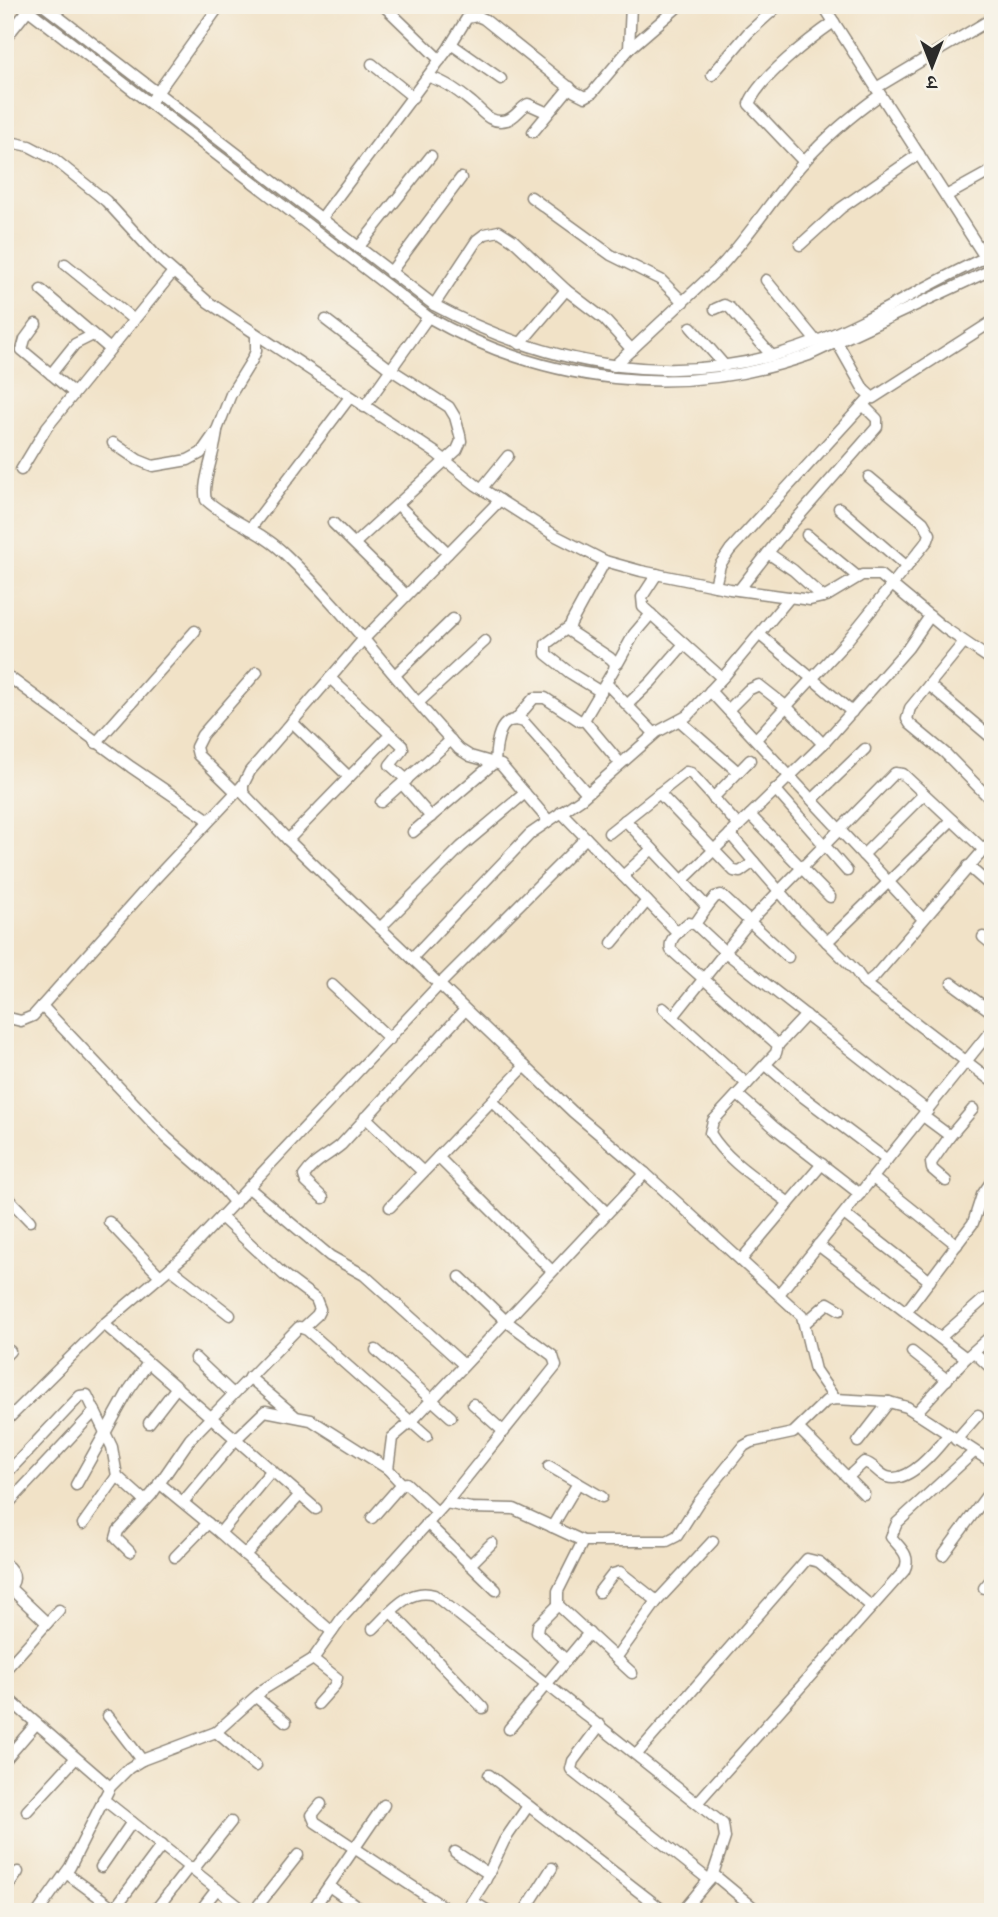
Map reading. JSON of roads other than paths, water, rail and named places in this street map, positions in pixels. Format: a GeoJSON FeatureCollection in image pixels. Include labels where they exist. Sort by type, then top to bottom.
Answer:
{"type":"FeatureCollection","features":[{"type":"Feature","properties":{"kind":"street"},"geometry":{"type":"LineString","coordinates":[[43,5],[153,99],[428,317],[484,345],[533,363],[591,376],[647,381],[689,381],[725,377],[788,363],[838,344],[991,264]]}},
{"type":"Feature","properties":{"kind":"street"},"geometry":{"type":"LineString","coordinates":[[153,99],[220,5]]}},
{"type":"Feature","properties":{"kind":"street"},"geometry":{"type":"LineString","coordinates":[[383,5],[440,60]]}},
{"type":"Feature","properties":{"kind":"street"},"geometry":{"type":"LineString","coordinates":[[629,49],[631,5]]}},
{"type":"Feature","properties":{"kind":"street"},"geometry":{"type":"LineString","coordinates":[[321,219],[452,44],[464,21],[472,16],[477,16],[497,28],[570,87],[581,95],[589,96],[629,49],[680,5]]}},
{"type":"Feature","properties":{"kind":"street"},"geometry":{"type":"LineString","coordinates":[[712,75],[748,33],[779,5]]}},
{"type":"Feature","properties":{"kind":"street"},"geometry":{"type":"LineString","coordinates":[[823,5],[991,264]]}},
{"type":"Feature","properties":{"kind":"street"},"geometry":{"type":"LineString","coordinates":[[5,39],[25,8],[321,219],[434,305],[520,344],[571,359],[614,366],[688,370],[725,366],[772,356],[816,341],[991,264]]}},
{"type":"Feature","properties":{"kind":"street"},"geometry":{"type":"LineString","coordinates":[[614,366],[736,250],[804,162],[833,131],[878,92],[993,18]]}},
{"type":"Feature","properties":{"kind":"street"},"geometry":{"type":"LineString","coordinates":[[804,162],[749,104],[753,96],[788,58],[834,22]]}},
{"type":"Feature","properties":{"kind":"street"},"geometry":{"type":"LineString","coordinates":[[452,44],[501,79]]}},
{"type":"Feature","properties":{"kind":"street"},"geometry":{"type":"LineString","coordinates":[[372,64],[413,97]]}},
{"type":"Feature","properties":{"kind":"street"},"geometry":{"type":"LineString","coordinates":[[428,77],[442,81],[491,119],[502,121],[511,118],[528,104],[548,113]]}},
{"type":"Feature","properties":{"kind":"street"},"geometry":{"type":"LineString","coordinates":[[533,132],[570,87]]}},
{"type":"Feature","properties":{"kind":"street"},"geometry":{"type":"LineString","coordinates":[[5,141],[29,146],[70,171],[106,201],[173,272],[208,302],[556,536],[605,561],[715,586],[810,600],[823,597],[858,577],[870,573],[880,575],[964,642],[993,661]]}},
{"type":"Feature","properties":{"kind":"street"},"geometry":{"type":"LineString","coordinates":[[800,245],[841,208],[919,154]]}},
{"type":"Feature","properties":{"kind":"street"},"geometry":{"type":"LineString","coordinates":[[358,248],[431,156]]}},
{"type":"Feature","properties":{"kind":"street"},"geometry":{"type":"LineString","coordinates":[[946,196],[993,170]]}},
{"type":"Feature","properties":{"kind":"street"},"geometry":{"type":"LineString","coordinates":[[390,273],[461,177]]}},
{"type":"Feature","properties":{"kind":"street"},"geometry":{"type":"LineString","coordinates":[[531,197],[611,255],[661,280],[683,302]]}},
{"type":"Feature","properties":{"kind":"street"},"geometry":{"type":"LineString","coordinates":[[434,305],[477,240],[493,231],[505,233],[566,290],[604,318],[632,350]]}},
{"type":"Feature","properties":{"kind":"street"},"geometry":{"type":"LineString","coordinates":[[65,264],[134,320]]}},
{"type":"Feature","properties":{"kind":"street"},"geometry":{"type":"LineString","coordinates":[[21,470],[47,427],[173,272]]}},
{"type":"Feature","properties":{"kind":"street"},"geometry":{"type":"LineString","coordinates":[[766,280],[816,341]]}},
{"type":"Feature","properties":{"kind":"street"},"geometry":{"type":"LineString","coordinates":[[41,290],[110,349]]}},
{"type":"Feature","properties":{"kind":"street"},"geometry":{"type":"LineString","coordinates":[[520,344],[566,290]]}},
{"type":"Feature","properties":{"kind":"street"},"geometry":{"type":"LineString","coordinates":[[715,309],[724,306],[730,308],[772,356]]}},
{"type":"Feature","properties":{"kind":"street"},"geometry":{"type":"LineString","coordinates":[[364,407],[428,317]]}},
{"type":"Feature","properties":{"kind":"street"},"geometry":{"type":"LineString","coordinates":[[326,320],[390,369],[452,410],[461,441],[457,450],[355,543]]}},
{"type":"Feature","properties":{"kind":"street"},"geometry":{"type":"LineString","coordinates":[[715,586],[720,565],[730,550],[866,401],[993,321]]}},
{"type":"Feature","properties":{"kind":"street"},"geometry":{"type":"LineString","coordinates":[[36,324],[25,339],[22,350],[74,393]]}},
{"type":"Feature","properties":{"kind":"street"},"geometry":{"type":"LineString","coordinates":[[691,327],[725,366]]}},
{"type":"Feature","properties":{"kind":"street"},"geometry":{"type":"LineString","coordinates":[[51,374],[75,344],[93,335]]}},
{"type":"Feature","properties":{"kind":"street"},"geometry":{"type":"LineString","coordinates":[[113,443],[145,464],[161,466],[195,458],[217,430],[231,394],[253,360],[256,336]]}},
{"type":"Feature","properties":{"kind":"street"},"geometry":{"type":"LineString","coordinates":[[739,590],[877,427],[877,419],[866,401],[864,390],[838,344]]}},
{"type":"Feature","properties":{"kind":"street"},"geometry":{"type":"LineString","coordinates":[[250,529],[350,397]]}},
{"type":"Feature","properties":{"kind":"street"},"geometry":{"type":"LineString","coordinates":[[217,430],[215,451],[204,495],[210,503],[282,550],[365,638],[451,740],[470,756],[495,762],[507,771],[548,820]]}},
{"type":"Feature","properties":{"kind":"street"},"geometry":{"type":"LineString","coordinates":[[482,488],[508,456]]}},
{"type":"Feature","properties":{"kind":"street"},"geometry":{"type":"LineString","coordinates":[[756,738],[814,678],[928,540],[928,528],[869,477]]}},
{"type":"Feature","properties":{"kind":"street"},"geometry":{"type":"LineString","coordinates":[[5,1017],[21,1021],[33,1016],[240,788],[250,771],[365,638],[500,500]]}},
{"type":"Feature","properties":{"kind":"street"},"geometry":{"type":"LineString","coordinates":[[398,505],[448,553]]}},
{"type":"Feature","properties":{"kind":"street"},"geometry":{"type":"LineString","coordinates":[[839,508],[907,567]]}},
{"type":"Feature","properties":{"kind":"street"},"geometry":{"type":"LineString","coordinates":[[333,523],[406,595]]}},
{"type":"Feature","properties":{"kind":"street"},"geometry":{"type":"LineString","coordinates":[[807,535],[858,577]]}},
{"type":"Feature","properties":{"kind":"street"},"geometry":{"type":"LineString","coordinates":[[768,553],[793,570],[823,597]]}},
{"type":"Feature","properties":{"kind":"street"},"geometry":{"type":"LineString","coordinates":[[605,561],[569,627],[546,644],[545,653],[570,673],[603,687],[628,704],[654,733]]}},
{"type":"Feature","properties":{"kind":"street"},"geometry":{"type":"LineString","coordinates":[[657,574],[642,597],[643,607],[722,678]]}},
{"type":"Feature","properties":{"kind":"street"},"geometry":{"type":"LineString","coordinates":[[412,958],[519,845],[548,820],[587,793],[654,733],[680,722],[760,635],[790,597]]}},
{"type":"Feature","properties":{"kind":"street"},"geometry":{"type":"LineString","coordinates":[[618,663],[634,634],[651,614]]}},
{"type":"Feature","properties":{"kind":"street"},"geometry":{"type":"LineString","coordinates":[[683,880],[823,744],[908,648],[930,616]]}},
{"type":"Feature","properties":{"kind":"street"},"geometry":{"type":"LineString","coordinates":[[396,674],[453,619]]}},
{"type":"Feature","properties":{"kind":"street"},"geometry":{"type":"LineString","coordinates":[[569,627],[572,634],[613,660],[615,666],[584,720],[620,763]]}},
{"type":"Feature","properties":{"kind":"street"},"geometry":{"type":"LineString","coordinates":[[96,743],[195,631]]}},
{"type":"Feature","properties":{"kind":"street"},"geometry":{"type":"LineString","coordinates":[[760,635],[852,712]]}},
{"type":"Feature","properties":{"kind":"street"},"geometry":{"type":"LineString","coordinates":[[419,702],[485,641]]}},
{"type":"Feature","properties":{"kind":"street"},"geometry":{"type":"LineString","coordinates":[[964,642],[908,713],[910,724],[945,753],[993,802]]}},
{"type":"Feature","properties":{"kind":"street"},"geometry":{"type":"LineString","coordinates":[[628,704],[684,643]]}},
{"type":"Feature","properties":{"kind":"street"},"geometry":{"type":"LineString","coordinates":[[257,672],[202,735],[195,747],[198,755],[240,788],[249,801],[288,840],[573,1112],[645,1173],[802,1316],[815,1370],[835,1399]]}},
{"type":"Feature","properties":{"kind":"street"},"geometry":{"type":"LineString","coordinates":[[5,674],[96,743],[209,820]]}},
{"type":"Feature","properties":{"kind":"street"},"geometry":{"type":"LineString","coordinates":[[330,678],[403,747],[390,765],[431,817]]}},
{"type":"Feature","properties":{"kind":"street"},"geometry":{"type":"LineString","coordinates":[[729,710],[756,685],[762,686],[823,744]]}},
{"type":"Feature","properties":{"kind":"street"},"geometry":{"type":"LineString","coordinates":[[929,685],[993,739]]}},
{"type":"Feature","properties":{"kind":"street"},"geometry":{"type":"LineString","coordinates":[[710,691],[814,799],[923,919]]}},
{"type":"Feature","properties":{"kind":"street"},"geometry":{"type":"LineString","coordinates":[[580,721],[545,698],[534,698],[517,718],[587,793]]}},
{"type":"Feature","properties":{"kind":"street"},"geometry":{"type":"LineString","coordinates":[[413,832],[495,762],[500,730],[508,723],[521,720]]}},
{"type":"Feature","properties":{"kind":"street"},"geometry":{"type":"LineString","coordinates":[[292,722],[349,777]]}},
{"type":"Feature","properties":{"kind":"street"},"geometry":{"type":"LineString","coordinates":[[680,722],[738,772]]}},
{"type":"Feature","properties":{"kind":"street"},"geometry":{"type":"LineString","coordinates":[[288,840],[390,735]]}},
{"type":"Feature","properties":{"kind":"street"},"geometry":{"type":"LineString","coordinates":[[381,802],[451,740]]}},
{"type":"Feature","properties":{"kind":"street"},"geometry":{"type":"LineString","coordinates":[[814,799],[866,749]]}},
{"type":"Feature","properties":{"kind":"street"},"geometry":{"type":"LineString","coordinates":[[713,798],[750,760]]}},
{"type":"Feature","properties":{"kind":"street"},"geometry":{"type":"LineString","coordinates":[[609,833],[684,773],[689,772],[713,798],[754,862],[779,892],[855,970],[865,985],[993,1082]]}},
{"type":"Feature","properties":{"kind":"street"},"geometry":{"type":"LineString","coordinates":[[673,1017],[749,922],[898,772],[983,849]]}},
{"type":"Feature","properties":{"kind":"street"},"geometry":{"type":"LineString","coordinates":[[775,789],[847,871]]}},
{"type":"Feature","properties":{"kind":"street"},"geometry":{"type":"LineString","coordinates":[[380,928],[461,847],[525,793]]}},
{"type":"Feature","properties":{"kind":"street"},"geometry":{"type":"LineString","coordinates":[[659,793],[737,872],[754,862]]}},
{"type":"Feature","properties":{"kind":"street"},"geometry":{"type":"LineString","coordinates":[[863,855],[924,794]]}},
{"type":"Feature","properties":{"kind":"street"},"geometry":{"type":"LineString","coordinates":[[561,812],[678,933]]}},
{"type":"Feature","properties":{"kind":"street"},"geometry":{"type":"LineString","coordinates":[[750,815],[830,897]]}},
{"type":"Feature","properties":{"kind":"street"},"geometry":{"type":"LineString","coordinates":[[625,820],[708,907]]}},
{"type":"Feature","properties":{"kind":"street"},"geometry":{"type":"LineString","coordinates":[[827,942],[952,820]]}},
{"type":"Feature","properties":{"kind":"street"},"geometry":{"type":"LineString","coordinates":[[5,1422],[104,1324],[170,1268],[249,1188],[439,985],[586,838]]}},
{"type":"Feature","properties":{"kind":"street"},"geometry":{"type":"LineString","coordinates":[[865,985],[993,839]]}},
{"type":"Feature","properties":{"kind":"street"},"geometry":{"type":"LineString","coordinates":[[624,876],[652,849]]}},
{"type":"Feature","properties":{"kind":"street"},"geometry":{"type":"LineString","coordinates":[[968,866],[993,888]]}},
{"type":"Feature","properties":{"kind":"street"},"geometry":{"type":"LineString","coordinates":[[695,924],[715,897],[721,895],[788,957]]}},
{"type":"Feature","properties":{"kind":"street"},"geometry":{"type":"LineString","coordinates":[[612,943],[647,901]]}},
{"type":"Feature","properties":{"kind":"street"},"geometry":{"type":"LineString","coordinates":[[778,1045],[671,950],[670,942],[688,923],[695,924],[724,951],[806,1015],[950,1136]]}},
{"type":"Feature","properties":{"kind":"street"},"geometry":{"type":"LineString","coordinates":[[983,937],[993,945]]}},
{"type":"Feature","properties":{"kind":"street"},"geometry":{"type":"LineString","coordinates":[[952,984],[993,1013]]}},
{"type":"Feature","properties":{"kind":"street"},"geometry":{"type":"LineString","coordinates":[[332,985],[390,1039]]}},
{"type":"Feature","properties":{"kind":"street"},"geometry":{"type":"LineString","coordinates":[[42,1006],[167,1138],[215,1180],[234,1203]]}},
{"type":"Feature","properties":{"kind":"street"},"geometry":{"type":"LineString","coordinates":[[663,1008],[747,1084]]}},
{"type":"Feature","properties":{"kind":"street"},"geometry":{"type":"LineString","coordinates":[[323,1198],[306,1182],[305,1173],[317,1160],[341,1145],[465,1010]]}},
{"type":"Feature","properties":{"kind":"street"},"geometry":{"type":"LineString","coordinates":[[789,1203],[743,1168],[710,1133],[713,1121],[766,1065],[776,1053],[778,1045],[806,1015]]}},
{"type":"Feature","properties":{"kind":"street"},"geometry":{"type":"LineString","coordinates":[[779,1294],[993,1028]]}},
{"type":"Feature","properties":{"kind":"street"},"geometry":{"type":"LineString","coordinates":[[766,1065],[802,1096],[887,1160]]}},
{"type":"Feature","properties":{"kind":"street"},"geometry":{"type":"LineString","coordinates":[[390,1207],[525,1066]]}},
{"type":"Feature","properties":{"kind":"street"},"geometry":{"type":"LineString","coordinates":[[738,1095],[860,1194]]}},
{"type":"Feature","properties":{"kind":"street"},"geometry":{"type":"LineString","coordinates":[[492,1101],[607,1213]]}},
{"type":"Feature","properties":{"kind":"street"},"geometry":{"type":"LineString","coordinates":[[946,1181],[932,1169],[931,1163],[973,1109]]}},
{"type":"Feature","properties":{"kind":"street"},"geometry":{"type":"LineString","coordinates":[[365,1117],[423,1172]]}},
{"type":"Feature","properties":{"kind":"street"},"geometry":{"type":"LineString","coordinates":[[438,1157],[552,1271]]}},
{"type":"Feature","properties":{"kind":"street"},"geometry":{"type":"LineString","coordinates":[[741,1260],[822,1164]]}},
{"type":"Feature","properties":{"kind":"street"},"geometry":{"type":"LineString","coordinates":[[388,1469],[392,1438],[411,1422],[645,1173]]}},
{"type":"Feature","properties":{"kind":"street"},"geometry":{"type":"LineString","coordinates":[[873,1178],[957,1245]]}},
{"type":"Feature","properties":{"kind":"street"},"geometry":{"type":"LineString","coordinates":[[906,1312],[973,1223],[982,1195],[993,1180]]}},
{"type":"Feature","properties":{"kind":"street"},"geometry":{"type":"LineString","coordinates":[[249,1188],[330,1256],[365,1275],[464,1366]]}},
{"type":"Feature","properties":{"kind":"street"},"geometry":{"type":"LineString","coordinates":[[5,1195],[30,1221]]}},
{"type":"Feature","properties":{"kind":"street"},"geometry":{"type":"LineString","coordinates":[[844,1214],[930,1281]]}},
{"type":"Feature","properties":{"kind":"street"},"geometry":{"type":"LineString","coordinates":[[130,1552],[116,1535],[159,1483],[182,1448],[295,1329],[303,1328],[320,1309],[316,1299],[284,1275],[220,1217]]}},
{"type":"Feature","properties":{"kind":"street"},"geometry":{"type":"LineString","coordinates":[[109,1222],[159,1275]]}},
{"type":"Feature","properties":{"kind":"street"},"geometry":{"type":"LineString","coordinates":[[818,1245],[940,1338],[993,1370]]}},
{"type":"Feature","properties":{"kind":"street"},"geometry":{"type":"LineString","coordinates":[[170,1268],[230,1315]]}},
{"type":"Feature","properties":{"kind":"street"},"geometry":{"type":"LineString","coordinates":[[38,1912],[66,1873],[110,1787],[142,1760],[216,1732],[273,1683],[313,1659],[332,1632],[446,1503],[556,1366],[553,1356],[506,1321],[460,1277]]}},
{"type":"Feature","properties":{"kind":"street"},"geometry":{"type":"LineString","coordinates":[[940,1338],[984,1299]]}},
{"type":"Feature","properties":{"kind":"street"},"geometry":{"type":"LineString","coordinates":[[805,1323],[828,1303],[840,1310]]}},
{"type":"Feature","properties":{"kind":"street"},"geometry":{"type":"LineString","coordinates":[[104,1324],[316,1509]]}},
{"type":"Feature","properties":{"kind":"street"},"geometry":{"type":"LineString","coordinates":[[303,1328],[427,1436]]}},
{"type":"Feature","properties":{"kind":"street"},"geometry":{"type":"LineString","coordinates":[[916,1413],[993,1334]]}},
{"type":"Feature","properties":{"kind":"street"},"geometry":{"type":"LineString","coordinates":[[376,1350],[451,1418]]}},
{"type":"Feature","properties":{"kind":"street"},"geometry":{"type":"LineString","coordinates":[[912,1352],[947,1380]]}},
{"type":"Feature","properties":{"kind":"street"},"geometry":{"type":"LineString","coordinates":[[195,1359],[233,1394]]}},
{"type":"Feature","properties":{"kind":"street"},"geometry":{"type":"LineString","coordinates":[[76,1485],[136,1379],[148,1363]]}},
{"type":"Feature","properties":{"kind":"street"},"geometry":{"type":"LineString","coordinates":[[249,1377],[296,1417]]}},
{"type":"Feature","properties":{"kind":"street"},"geometry":{"type":"LineString","coordinates":[[149,1423],[177,1387]]}},
{"type":"Feature","properties":{"kind":"street"},"geometry":{"type":"LineString","coordinates":[[5,1475],[83,1394],[89,1397],[112,1447],[117,1476],[145,1501]]}},
{"type":"Feature","properties":{"kind":"street"},"geometry":{"type":"LineString","coordinates":[[446,1503],[471,1508],[514,1509],[583,1541],[673,1539],[744,1446],[761,1439],[784,1437],[799,1429],[819,1406],[835,1399],[889,1402],[907,1407],[993,1463]]}},
{"type":"Feature","properties":{"kind":"street"},"geometry":{"type":"LineString","coordinates":[[858,1442],[889,1402]]}},
{"type":"Feature","properties":{"kind":"street"},"geometry":{"type":"LineString","coordinates":[[473,1404],[504,1432]]}},
{"type":"Feature","properties":{"kind":"street"},"geometry":{"type":"LineString","coordinates":[[5,1507],[95,1411]]}},
{"type":"Feature","properties":{"kind":"street"},"geometry":{"type":"LineString","coordinates":[[183,1502],[236,1439],[265,1411],[312,1420],[388,1469],[402,1484],[409,1484],[437,1512]]}},
{"type":"Feature","properties":{"kind":"street"},"geometry":{"type":"LineString","coordinates":[[848,1477],[864,1462],[889,1478],[904,1476],[978,1415]]}},
{"type":"Feature","properties":{"kind":"street"},"geometry":{"type":"LineString","coordinates":[[799,1429],[864,1494]]}},
{"type":"Feature","properties":{"kind":"street"},"geometry":{"type":"LineString","coordinates":[[697,1803],[908,1564],[907,1557],[891,1537],[897,1523],[974,1452]]}},
{"type":"Feature","properties":{"kind":"street"},"geometry":{"type":"LineString","coordinates":[[549,1466],[602,1497]]}},
{"type":"Feature","properties":{"kind":"street"},"geometry":{"type":"LineString","coordinates":[[220,1532],[272,1470]]}},
{"type":"Feature","properties":{"kind":"street"},"geometry":{"type":"LineString","coordinates":[[83,1524],[117,1476]]}},
{"type":"Feature","properties":{"kind":"street"},"geometry":{"type":"LineString","coordinates":[[159,1483],[220,1532],[332,1632]]}},
{"type":"Feature","properties":{"kind":"street"},"geometry":{"type":"LineString","coordinates":[[552,1527],[578,1483]]}},
{"type":"Feature","properties":{"kind":"street"},"geometry":{"type":"LineString","coordinates":[[372,1518],[402,1484]]}},
{"type":"Feature","properties":{"kind":"street"},"geometry":{"type":"LineString","coordinates":[[943,1555],[993,1488]]}},
{"type":"Feature","properties":{"kind":"street"},"geometry":{"type":"LineString","coordinates":[[245,1555],[300,1495]]}},
{"type":"Feature","properties":{"kind":"street"},"geometry":{"type":"LineString","coordinates":[[175,1557],[208,1523]]}},
{"type":"Feature","properties":{"kind":"street"},"geometry":{"type":"LineString","coordinates":[[427,1523],[496,1590]]}},
{"type":"Feature","properties":{"kind":"street"},"geometry":{"type":"LineString","coordinates":[[566,1660],[539,1636],[536,1629],[558,1605],[558,1591],[583,1541]]}},
{"type":"Feature","properties":{"kind":"street"},"geometry":{"type":"LineString","coordinates":[[616,1658],[657,1601],[713,1541]]}},
{"type":"Feature","properties":{"kind":"street"},"geometry":{"type":"LineString","coordinates":[[470,1565],[492,1543]]}},
{"type":"Feature","properties":{"kind":"street"},"geometry":{"type":"LineString","coordinates":[[637,1754],[807,1559],[819,1562],[872,1607]]}},
{"type":"Feature","properties":{"kind":"street"},"geometry":{"type":"LineString","coordinates":[[5,1564],[15,1575],[15,1581],[8,1591],[47,1623]]}},
{"type":"Feature","properties":{"kind":"street"},"geometry":{"type":"LineString","coordinates":[[599,1592],[613,1574],[620,1572],[657,1601]]}},
{"type":"Feature","properties":{"kind":"street"},"geometry":{"type":"LineString","coordinates":[[984,1588],[993,1577]]}},
{"type":"Feature","properties":{"kind":"street"},"geometry":{"type":"LineString","coordinates":[[373,1629],[415,1593],[434,1595],[723,1824],[726,1830],[725,1838],[711,1877],[682,1912]]}},
{"type":"Feature","properties":{"kind":"street"},"geometry":{"type":"LineString","coordinates":[[558,1605],[632,1673]]}},
{"type":"Feature","properties":{"kind":"street"},"geometry":{"type":"LineString","coordinates":[[5,1670],[59,1610]]}},
{"type":"Feature","properties":{"kind":"street"},"geometry":{"type":"LineString","coordinates":[[391,1612],[483,1708]]}},
{"type":"Feature","properties":{"kind":"street"},"geometry":{"type":"LineString","coordinates":[[509,1729],[589,1633]]}},
{"type":"Feature","properties":{"kind":"street"},"geometry":{"type":"LineString","coordinates":[[313,1659],[337,1678],[335,1685],[317,1704]]}},
{"type":"Feature","properties":{"kind":"street"},"geometry":{"type":"LineString","coordinates":[[5,1696],[110,1787]]}},
{"type":"Feature","properties":{"kind":"street"},"geometry":{"type":"LineString","coordinates":[[256,1697],[286,1722]]}},
{"type":"Feature","properties":{"kind":"street"},"geometry":{"type":"LineString","coordinates":[[108,1716],[142,1760]]}},
{"type":"Feature","properties":{"kind":"street"},"geometry":{"type":"LineString","coordinates":[[5,1760],[36,1724]]}},
{"type":"Feature","properties":{"kind":"street"},"geometry":{"type":"LineString","coordinates":[[600,1725],[573,1761],[571,1769],[760,1912]]}},
{"type":"Feature","properties":{"kind":"street"},"geometry":{"type":"LineString","coordinates":[[216,1732],[256,1766]]}},
{"type":"Feature","properties":{"kind":"street"},"geometry":{"type":"LineString","coordinates":[[27,1811],[75,1759]]}},
{"type":"Feature","properties":{"kind":"street"},"geometry":{"type":"LineString","coordinates":[[489,1775],[665,1912]]}},
{"type":"Feature","properties":{"kind":"street"},"geometry":{"type":"LineString","coordinates":[[103,1799],[246,1912]]}},
{"type":"Feature","properties":{"kind":"street"},"geometry":{"type":"LineString","coordinates":[[321,1804],[312,1815],[315,1822],[450,1912]]}},
{"type":"Feature","properties":{"kind":"street"},"geometry":{"type":"LineString","coordinates":[[311,1912],[384,1805]]}},
{"type":"Feature","properties":{"kind":"street"},"geometry":{"type":"LineString","coordinates":[[465,1912],[489,1874],[504,1841],[528,1805]]}},
{"type":"Feature","properties":{"kind":"street"},"geometry":{"type":"LineString","coordinates":[[101,1867],[132,1822]]}},
{"type":"Feature","properties":{"kind":"street"},"geometry":{"type":"LineString","coordinates":[[154,1912],[231,1822]]}},
{"type":"Feature","properties":{"kind":"street"},"geometry":{"type":"LineString","coordinates":[[66,1873],[113,1910],[162,1845]]}},
{"type":"Feature","properties":{"kind":"street"},"geometry":{"type":"LineString","coordinates":[[454,1852],[489,1874]]}},
{"type":"Feature","properties":{"kind":"street"},"geometry":{"type":"LineString","coordinates":[[253,1912],[298,1854]]}},
{"type":"Feature","properties":{"kind":"street"},"geometry":{"type":"LineString","coordinates":[[524,1912],[552,1868]]}},
{"type":"Feature","properties":{"kind":"street"},"geometry":{"type":"LineString","coordinates":[[5,1891],[18,1872]]}},
{"type":"Feature","properties":{"kind":"street"},"geometry":{"type":"LineString","coordinates":[[328,1886],[365,1912]]}},
{"type":"Feature","properties":{"kind":"street"},"geometry":{"type":"LineString","coordinates":[[199,1912],[217,1889]]}},
{"type":"Feature","properties":{"kind":"street"},"geometry":{"type":"LineString","coordinates":[[472,1901],[490,1912]]}}]}
